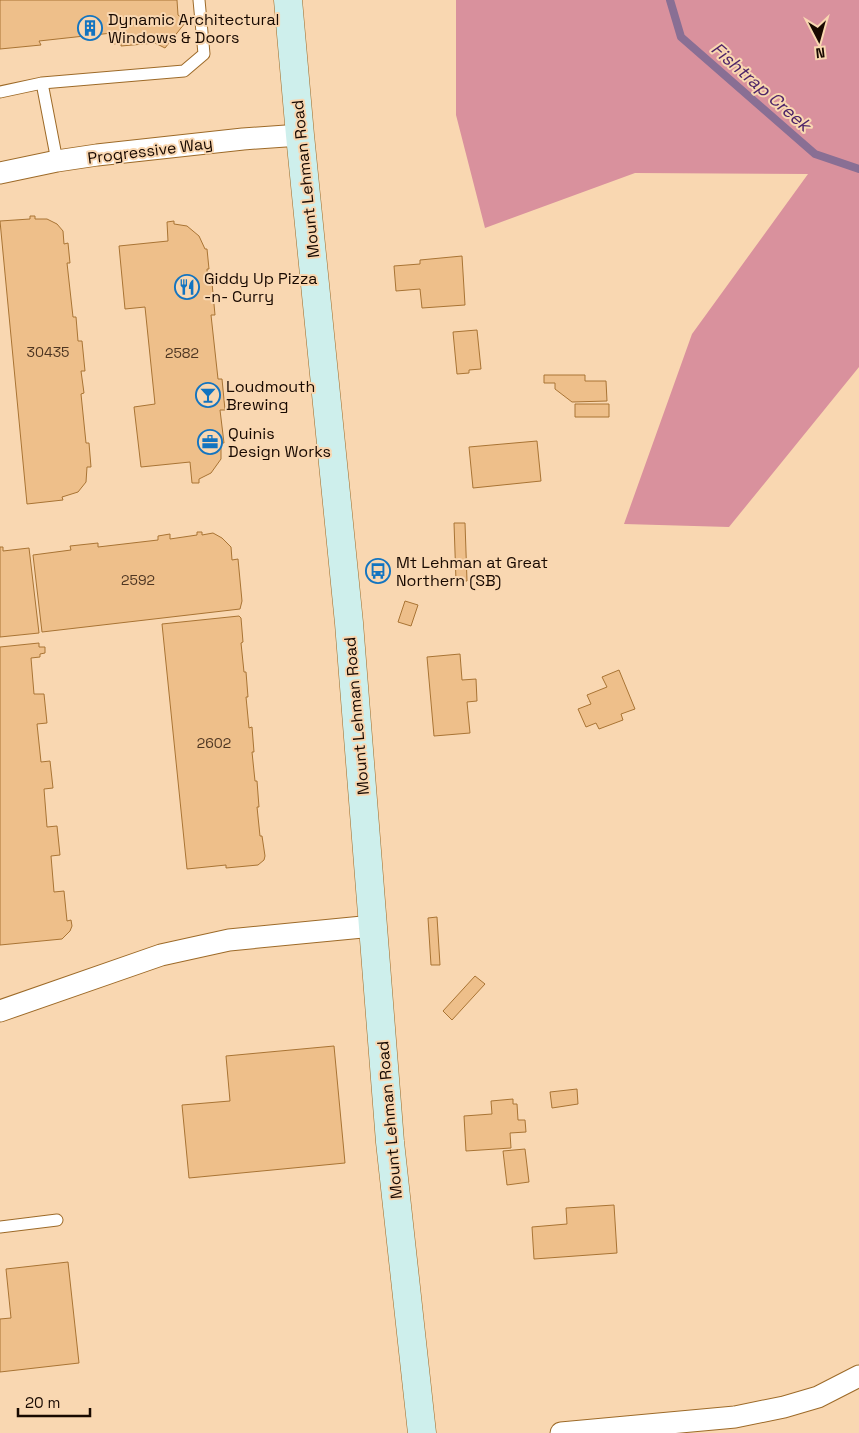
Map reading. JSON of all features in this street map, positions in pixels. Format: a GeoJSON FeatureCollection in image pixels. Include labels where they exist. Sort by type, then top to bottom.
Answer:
{"type":"FeatureCollection","features":[{"type":"Feature","properties":{"kind":"main road","name":"Mount Lehman Road"},"geometry":{"type":"LineString","coordinates":[[288,0],[348,613],[390,1142],[422,1433]]}},
{"type":"Feature","properties":{"kind":"street","name":"Progressive Way"},"geometry":{"type":"LineString","coordinates":[[0,173],[57,161],[117,153],[243,139],[300,135]]}},
{"type":"Feature","properties":{"kind":"street"},"geometry":{"type":"LineString","coordinates":[[0,1011],[171,953],[229,940],[373,926]]}},
{"type":"Feature","properties":{"kind":"street"},"geometry":{"type":"LineString","coordinates":[[562,1433],[735,1417],[784,1407],[818,1397],[859,1376]]}},
{"type":"Feature","properties":{"kind":"lane"},"geometry":{"type":"LineString","coordinates":[[0,92],[42,84],[184,71],[204,54],[199,0]]}},
{"type":"Feature","properties":{"kind":"lane"},"geometry":{"type":"LineString","coordinates":[[42,84],[57,161]]}},
{"type":"Feature","properties":{"kind":"lane"},"geometry":{"type":"LineString","coordinates":[[0,1227],[57,1220]]}},
{"type":"Feature","properties":{"kind":"shaded area"},"geometry":{"type":"Polygon","coordinates":[[[456,0],[859,0],[859,367],[729,527],[624,524],[692,334],[808,174],[635,173],[485,228],[456,115],[456,0]]]}},
{"type":"Feature","properties":{"kind":"building","name":"Dynamic Architectural Windows & Doors"},"geometry":{"type":"Polygon","coordinates":[[[0,0],[177,0],[178,15],[185,23],[165,48],[155,43],[121,46],[121,43],[114,44],[112,33],[39,41],[41,45],[0,49],[0,0]]]}},
{"type":"Feature","properties":{"kind":"building"},"geometry":{"type":"Polygon","coordinates":[[[30,216],[35,216],[35,219],[47,219],[57,224],[63,231],[64,244],[68,243],[70,263],[67,263],[73,317],[76,317],[78,341],[82,341],[85,371],[81,371],[84,393],[81,394],[86,443],[89,443],[91,467],[87,467],[86,482],[78,492],[62,497],[63,500],[27,504],[0,221],[30,219],[30,216]]]}},
{"type":"Feature","properties":{"kind":"building"},"geometry":{"type":"Polygon","coordinates":[[[174,221],[174,224],[187,226],[199,236],[205,249],[207,249],[208,284],[212,283],[215,315],[211,315],[218,379],[222,379],[225,410],[220,410],[224,443],[221,443],[221,459],[211,473],[199,479],[199,483],[192,483],[190,462],[141,467],[134,407],[155,404],[145,307],[125,309],[119,246],[168,241],[167,222],[174,221]]]}},
{"type":"Feature","properties":{"kind":"building"},"geometry":{"type":"Polygon","coordinates":[[[462,256],[465,305],[422,308],[420,289],[396,291],[394,266],[420,264],[420,260],[462,256]]]}},
{"type":"Feature","properties":{"kind":"building"},"geometry":{"type":"Polygon","coordinates":[[[477,330],[481,369],[457,374],[453,332],[477,330]]]}},
{"type":"Feature","properties":{"kind":"building"},"geometry":{"type":"Polygon","coordinates":[[[544,375],[585,375],[585,381],[606,381],[607,401],[572,402],[555,389],[555,383],[544,383],[544,375]]]}},
{"type":"Feature","properties":{"kind":"building"},"geometry":{"type":"Polygon","coordinates":[[[575,404],[609,404],[609,417],[575,417],[575,404]]]}},
{"type":"Feature","properties":{"kind":"building"},"geometry":{"type":"Polygon","coordinates":[[[537,441],[541,481],[473,488],[469,447],[537,441]]]}},
{"type":"Feature","properties":{"kind":"building"},"geometry":{"type":"Polygon","coordinates":[[[454,523],[465,523],[467,581],[456,581],[454,523]]]}},
{"type":"Feature","properties":{"kind":"building"},"geometry":{"type":"Polygon","coordinates":[[[197,532],[202,532],[202,535],[213,533],[222,538],[231,547],[232,560],[238,559],[242,601],[240,609],[42,632],[33,555],[71,550],[70,546],[98,543],[98,547],[158,540],[158,536],[170,534],[170,539],[197,535],[197,532]]]}},
{"type":"Feature","properties":{"kind":"building"},"geometry":{"type":"Polygon","coordinates":[[[0,547],[3,547],[3,551],[29,548],[39,633],[0,637],[0,547]]]}},
{"type":"Feature","properties":{"kind":"building"},"geometry":{"type":"Polygon","coordinates":[[[405,601],[418,605],[411,626],[398,622],[405,601]]]}},
{"type":"Feature","properties":{"kind":"building"},"geometry":{"type":"Polygon","coordinates":[[[239,616],[241,618],[244,672],[246,672],[249,728],[252,727],[254,752],[252,752],[255,781],[257,781],[260,836],[262,836],[265,856],[264,860],[258,865],[226,868],[226,865],[187,869],[162,624],[239,616]]]}},
{"type":"Feature","properties":{"kind":"building"},"geometry":{"type":"Polygon","coordinates":[[[39,643],[39,647],[45,647],[45,653],[40,654],[40,657],[31,658],[34,694],[44,694],[47,723],[37,724],[41,762],[50,761],[53,788],[44,789],[47,827],[57,826],[60,855],[51,856],[54,892],[64,891],[67,921],[71,920],[72,926],[62,939],[0,945],[0,647],[39,643]]]}},
{"type":"Feature","properties":{"kind":"building"},"geometry":{"type":"Polygon","coordinates":[[[460,654],[462,680],[476,679],[477,701],[467,702],[470,733],[434,736],[427,657],[460,654]]]}},
{"type":"Feature","properties":{"kind":"building"},"geometry":{"type":"Polygon","coordinates":[[[619,670],[635,709],[621,714],[623,720],[599,729],[596,723],[586,727],[578,709],[591,704],[587,695],[607,687],[602,677],[619,670]]]}},
{"type":"Feature","properties":{"kind":"building"},"geometry":{"type":"Polygon","coordinates":[[[437,917],[440,965],[431,965],[428,918],[437,917]]]}},
{"type":"Feature","properties":{"kind":"building"},"geometry":{"type":"Polygon","coordinates":[[[475,976],[485,984],[452,1020],[443,1011],[475,976]]]}},
{"type":"Feature","properties":{"kind":"building"},"geometry":{"type":"Polygon","coordinates":[[[334,1046],[345,1163],[189,1178],[182,1105],[230,1101],[226,1056],[334,1046]]]}},
{"type":"Feature","properties":{"kind":"building"},"geometry":{"type":"Polygon","coordinates":[[[577,1089],[578,1104],[552,1108],[550,1092],[577,1089]]]}},
{"type":"Feature","properties":{"kind":"building"},"geometry":{"type":"Polygon","coordinates":[[[513,1099],[513,1104],[517,1104],[518,1120],[525,1120],[526,1132],[510,1133],[511,1148],[466,1151],[464,1116],[492,1114],[491,1101],[513,1099]]]}},
{"type":"Feature","properties":{"kind":"building"},"geometry":{"type":"Polygon","coordinates":[[[525,1149],[529,1182],[507,1185],[503,1151],[525,1149]]]}},
{"type":"Feature","properties":{"kind":"building"},"geometry":{"type":"Polygon","coordinates":[[[614,1205],[617,1253],[534,1259],[532,1227],[567,1224],[566,1208],[614,1205]]]}},
{"type":"Feature","properties":{"kind":"building"},"geometry":{"type":"Polygon","coordinates":[[[68,1262],[79,1363],[0,1372],[0,1319],[11,1318],[6,1269],[68,1262]]]}},
{"type":"Feature","properties":{"kind":"waterway","name":"Fishtrap Creek"},"geometry":{"type":"LineString","coordinates":[[670,0],[681,37],[815,154],[859,169]]}},
{"type":"Feature","properties":{"kind":"place","name":"Dynamic Architectural Windows & Doors"},"geometry":{"type":"Point","coordinates":[90,28]}},
{"type":"Feature","properties":{"kind":"place","name":"Giddy Up Pizza -n- Curry"},"geometry":{"type":"Point","coordinates":[187,287]}},
{"type":"Feature","properties":{"kind":"place","name":"Loudmouth Brewing"},"geometry":{"type":"Point","coordinates":[208,395]}},
{"type":"Feature","properties":{"kind":"place","name":"Quinis Design Works"},"geometry":{"type":"Point","coordinates":[210,442]}},
{"type":"Feature","properties":{"kind":"place","name":"Mt Lehman at Great Northern (SB)"},"geometry":{"type":"Point","coordinates":[378,571]}}]}
